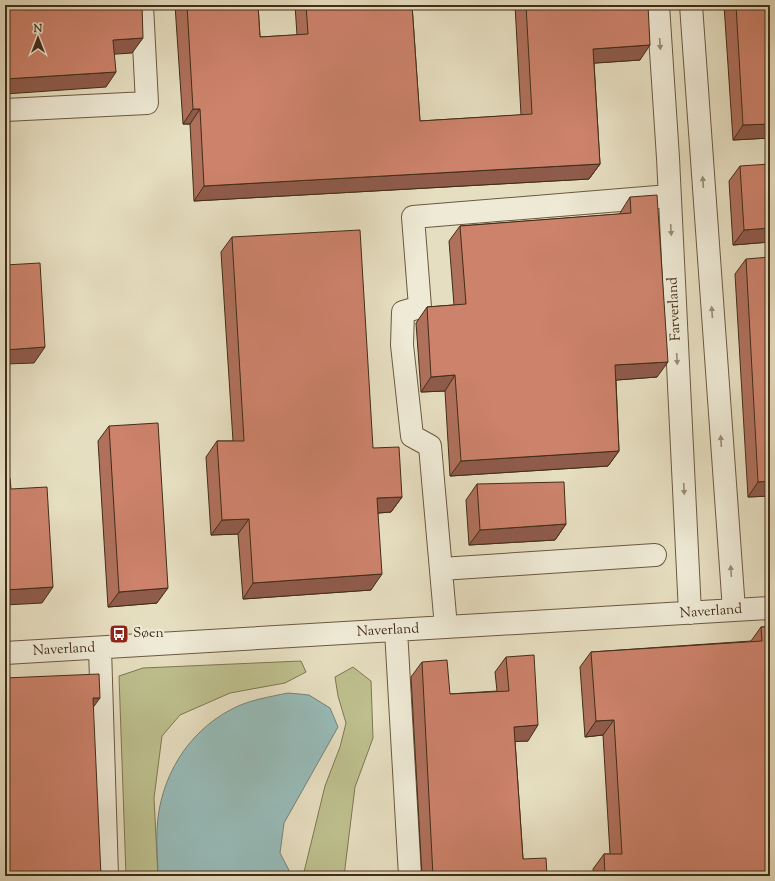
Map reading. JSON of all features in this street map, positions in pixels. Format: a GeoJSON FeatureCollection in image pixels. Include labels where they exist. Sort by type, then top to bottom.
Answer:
{"type":"FeatureCollection","features":[{"type":"Feature","properties":{"kind":"street"},"geometry":{"type":"LineString","coordinates":[[5,110],[147,103],[142,5]]}},
{"type":"Feature","properties":{"kind":"street","name":"Farverland"},"geometry":{"type":"LineString","coordinates":[[658,5],[668,158],[690,613]]}},
{"type":"Feature","properties":{"kind":"street"},"geometry":{"type":"LineString","coordinates":[[691,5],[734,610]]}},
{"type":"Feature","properties":{"kind":"street"},"geometry":{"type":"LineString","coordinates":[[668,158],[702,155]]}},
{"type":"Feature","properties":{"kind":"street"},"geometry":{"type":"LineString","coordinates":[[446,628],[430,446],[412,436],[402,344],[403,312],[420,307],[413,217],[669,196]]}},
{"type":"Feature","properties":{"kind":"street"},"geometry":{"type":"LineString","coordinates":[[441,568],[655,555]]}},
{"type":"Feature","properties":{"kind":"street","name":"Naverland"},"geometry":{"type":"LineString","coordinates":[[5,653],[770,608]]}},
{"type":"Feature","properties":{"kind":"street"},"geometry":{"type":"LineString","coordinates":[[396,630],[410,876]]}},
{"type":"Feature","properties":{"kind":"street"},"geometry":{"type":"LineString","coordinates":[[100,648],[107,876]]}},
{"type":"Feature","properties":{"kind":"green space"},"geometry":{"type":"Polygon","coordinates":[[[301,661],[306,672],[285,683],[230,693],[180,715],[162,736],[154,798],[158,876],[126,876],[119,676],[143,668],[301,661]]]}},
{"type":"Feature","properties":{"kind":"green space"},"geometry":{"type":"Polygon","coordinates":[[[353,667],[371,681],[373,738],[355,787],[344,876],[303,876],[325,786],[340,747],[346,723],[338,696],[335,677],[353,667]]]}},
{"type":"Feature","properties":{"kind":"water"},"geometry":{"type":"Polygon","coordinates":[[[288,693],[309,695],[330,708],[338,727],[284,823],[280,853],[292,876],[158,876],[157,830],[159,811],[163,793],[178,759],[202,730],[232,709],[266,697],[288,693]]]}},
{"type":"Feature","properties":{"kind":"building"},"geometry":{"type":"Polygon","coordinates":[[[5,5],[142,5],[143,38],[113,40],[116,72],[5,79],[5,5]]]}},
{"type":"Feature","properties":{"kind":"building"},"geometry":{"type":"Polygon","coordinates":[[[187,5],[258,5],[260,37],[308,34],[306,5],[412,5],[420,121],[532,114],[526,5],[648,5],[650,45],[593,49],[600,164],[204,186],[200,109],[193,109],[187,5]]]}},
{"type":"Feature","properties":{"kind":"building"},"geometry":{"type":"Polygon","coordinates":[[[736,5],[770,5],[770,124],[743,125],[736,5]]]}},
{"type":"Feature","properties":{"kind":"building"},"geometry":{"type":"Polygon","coordinates":[[[770,164],[770,228],[744,230],[740,166],[770,164]]]}},
{"type":"Feature","properties":{"kind":"building"},"geometry":{"type":"Polygon","coordinates":[[[657,195],[668,362],[615,365],[619,451],[461,461],[455,375],[431,377],[427,307],[466,304],[460,226],[631,213],[630,197],[657,195]]]}},
{"type":"Feature","properties":{"kind":"building"},"geometry":{"type":"Polygon","coordinates":[[[360,230],[373,448],[399,447],[402,497],[377,498],[382,574],[253,583],[249,519],[222,520],[217,441],[244,441],[232,237],[360,230]]]}},
{"type":"Feature","properties":{"kind":"building"},"geometry":{"type":"Polygon","coordinates":[[[770,257],[770,481],[758,482],[746,259],[770,257]]]}},
{"type":"Feature","properties":{"kind":"building"},"geometry":{"type":"Polygon","coordinates":[[[40,263],[45,347],[5,350],[5,265],[40,263]]]}},
{"type":"Feature","properties":{"kind":"building"},"geometry":{"type":"Polygon","coordinates":[[[158,423],[168,588],[119,592],[109,426],[158,423]]]}},
{"type":"Feature","properties":{"kind":"building"},"geometry":{"type":"Polygon","coordinates":[[[10,478],[11,489],[47,487],[53,587],[5,590],[5,479],[10,478]]]}},
{"type":"Feature","properties":{"kind":"building"},"geometry":{"type":"Polygon","coordinates":[[[564,482],[566,524],[480,530],[477,484],[564,482]]]}},
{"type":"Feature","properties":{"kind":"building"},"geometry":{"type":"Polygon","coordinates":[[[761,627],[770,627],[770,876],[605,876],[604,854],[622,854],[614,720],[596,721],[591,652],[762,641],[761,627]]]}},
{"type":"Feature","properties":{"kind":"building"},"geometry":{"type":"Polygon","coordinates":[[[534,655],[538,725],[514,727],[523,859],[546,858],[547,876],[433,876],[422,662],[447,660],[450,694],[509,691],[506,657],[534,655]]]}},
{"type":"Feature","properties":{"kind":"building"},"geometry":{"type":"Polygon","coordinates":[[[99,674],[100,698],[93,698],[101,876],[5,876],[5,678],[99,674]]]}},
{"type":"Feature","properties":{"kind":"place","name":"Søen"},"geometry":{"type":"Point","coordinates":[119,634]}}]}
